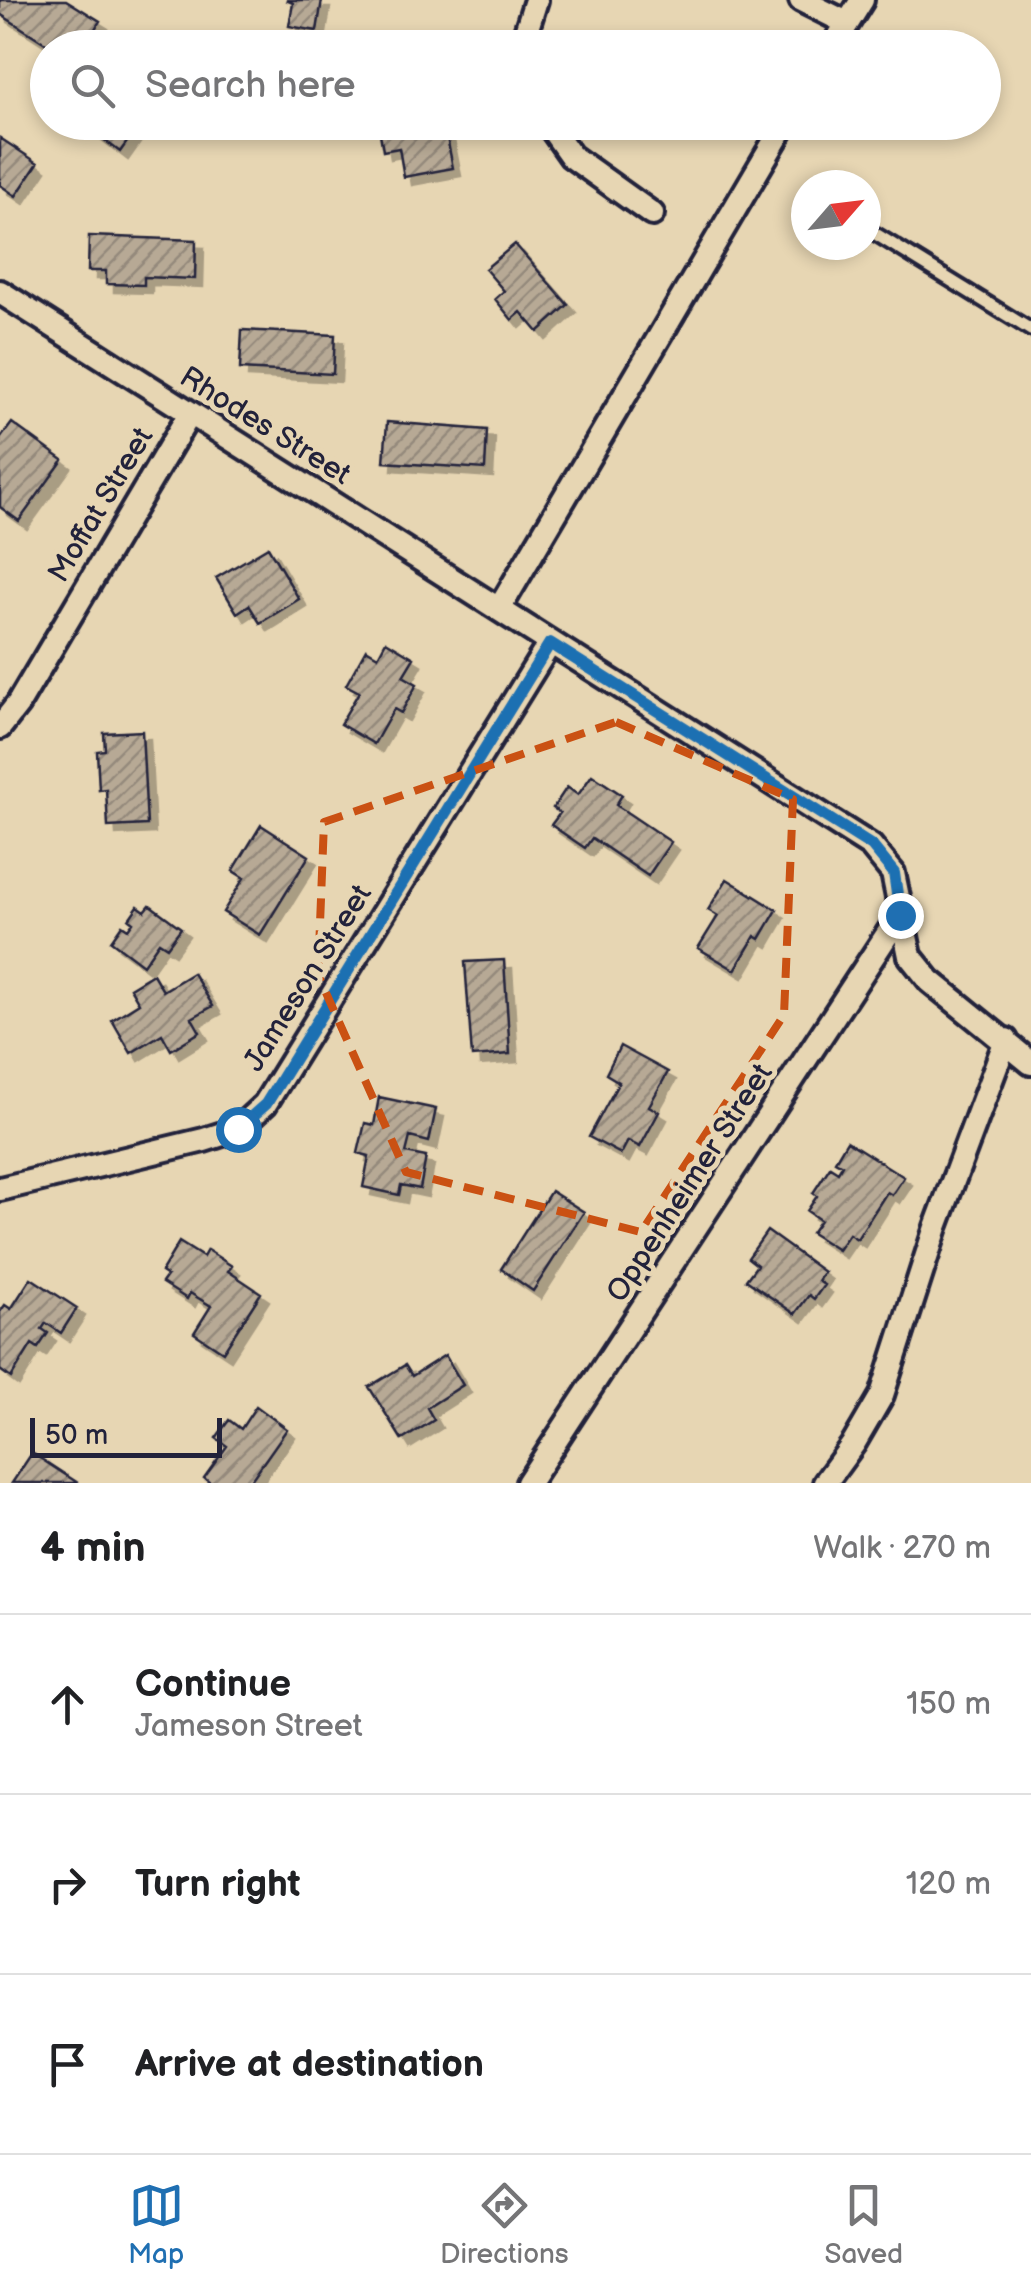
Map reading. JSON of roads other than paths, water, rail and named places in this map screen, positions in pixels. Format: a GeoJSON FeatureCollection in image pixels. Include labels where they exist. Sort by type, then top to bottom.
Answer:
{"type":"FeatureCollection","features":[{"type":"Feature","properties":{"kind":"street"},"geometry":{"type":"LineString","coordinates":[[527,30],[536,0]]}},
{"type":"Feature","properties":{"kind":"street"},"geometry":{"type":"LineString","coordinates":[[801,0],[847,23]]}},
{"type":"Feature","properties":{"kind":"street"},"geometry":{"type":"LineString","coordinates":[[843,30],[862,0]]}},
{"type":"Feature","properties":{"kind":"street"},"geometry":{"type":"LineString","coordinates":[[560,140],[571,156],[652,214]]}},
{"type":"Feature","properties":{"kind":"street"},"geometry":{"type":"LineString","coordinates":[[499,608],[775,140]]}},
{"type":"Feature","properties":{"kind":"street","name":"Rhodes Street"},"geometry":{"type":"LineString","coordinates":[[0,292],[872,846],[894,873],[910,956],[930,981],[1031,1062]]}},
{"type":"Feature","properties":{"kind":"street","name":"Moffat Street"},"geometry":{"type":"LineString","coordinates":[[0,727],[18,704],[189,414]]}},
{"type":"Feature","properties":{"kind":"street","name":"Jameson Street"},"geometry":{"type":"LineString","coordinates":[[0,1188],[204,1140],[238,1129],[266,1104],[550,643]]}},
{"type":"Feature","properties":{"kind":"street","name":"Oppenheimer Street"},"geometry":{"type":"LineString","coordinates":[[528,1483],[900,915]]}},
{"type":"Feature","properties":{"kind":"street"},"geometry":{"type":"LineString","coordinates":[[826,1483],[882,1394],[936,1227],[1006,1040]]}},
{"type":"Feature","properties":{"kind":"lane"},"geometry":{"type":"LineString","coordinates":[[881,237],[1031,330]]}}]}
